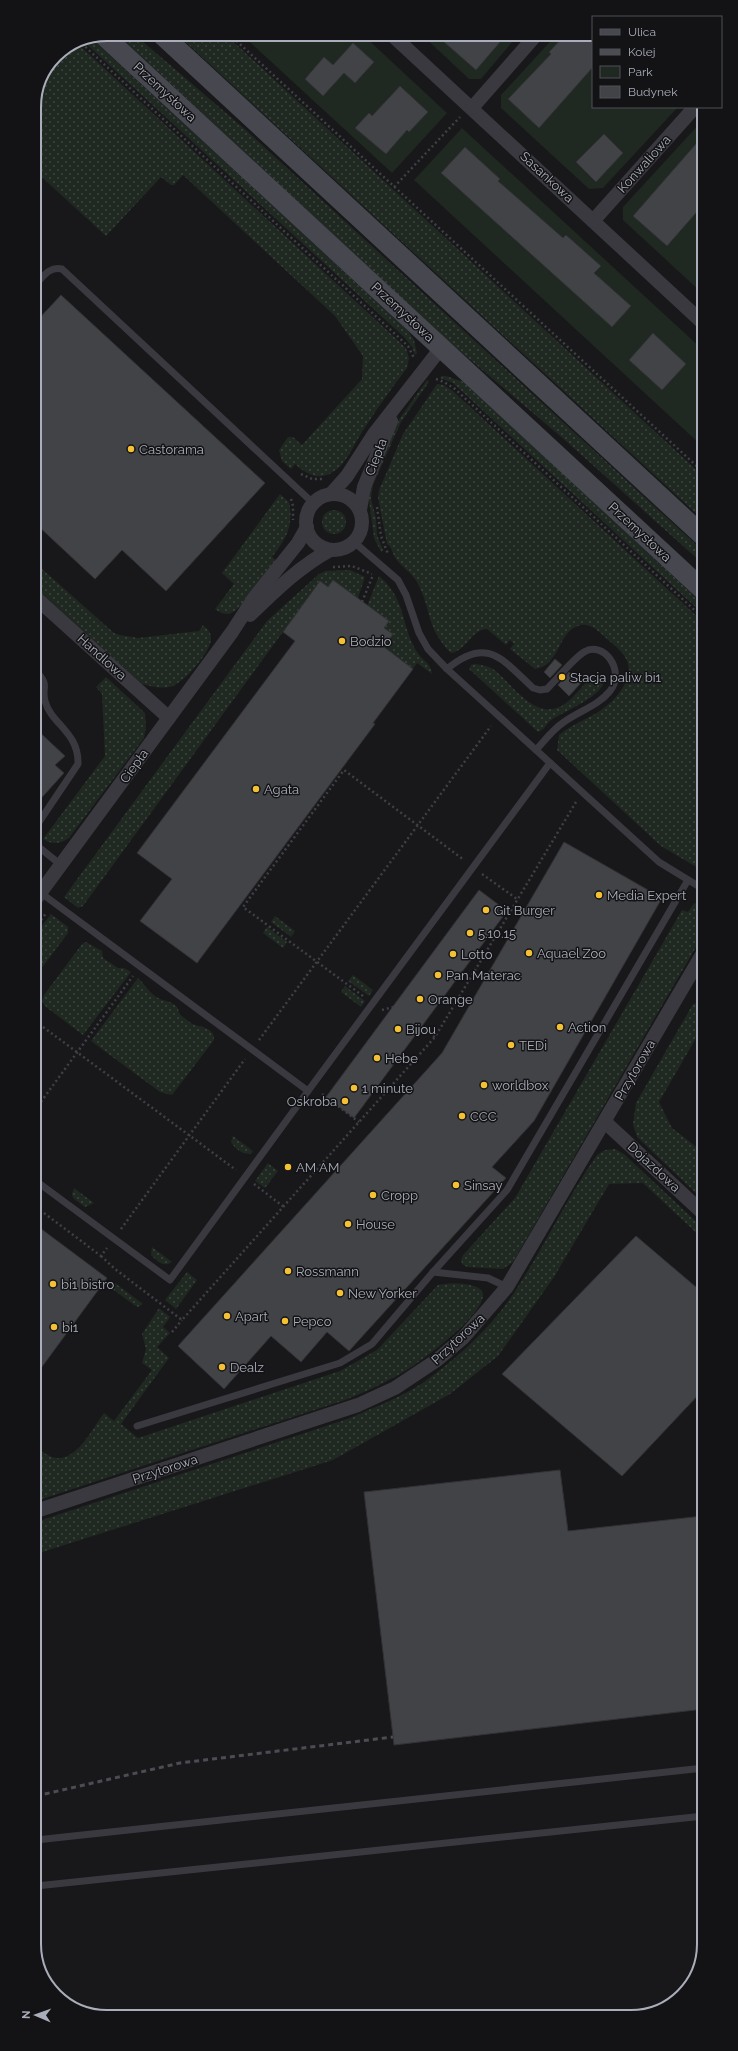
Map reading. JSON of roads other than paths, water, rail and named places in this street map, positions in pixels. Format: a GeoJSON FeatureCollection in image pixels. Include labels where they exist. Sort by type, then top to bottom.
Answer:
{"type":"FeatureCollection","features":[{"type":"Feature","properties":{"kind":"main road","name":"Przemysłowa"},"geometry":{"type":"LineString","coordinates":[[109,41],[697,584]]}},
{"type":"Feature","properties":{"kind":"main road"},"geometry":{"type":"LineString","coordinates":[[169,41],[697,530]]}},
{"type":"Feature","properties":{"kind":"street","name":"Sasankowa"},"geometry":{"type":"LineString","coordinates":[[399,41],[697,317]]}},
{"type":"Feature","properties":{"kind":"street"},"geometry":{"type":"LineString","coordinates":[[472,108],[531,41]]}},
{"type":"Feature","properties":{"kind":"street","name":"Konwaliowa"},"geometry":{"type":"LineString","coordinates":[[593,221],[694,108]]}},
{"type":"Feature","properties":{"kind":"street","name":"Ciepła"},"geometry":{"type":"LineString","coordinates":[[41,892],[232,632],[254,598],[298,543],[307,527],[308,514],[313,503],[318,499],[331,494],[347,476],[374,434],[441,348]]}},
{"type":"Feature","properties":{"kind":"street","name":"Ciepła"},"geometry":{"type":"LineString","coordinates":[[232,632],[295,572],[312,559],[330,550],[338,550],[354,542],[362,527],[360,510],[364,487],[397,406]]}},
{"type":"Feature","properties":{"kind":"street"},"geometry":{"type":"LineString","coordinates":[[331,494],[348,497],[360,510]]}},
{"type":"Feature","properties":{"kind":"street"},"geometry":{"type":"LineString","coordinates":[[307,527],[315,542],[330,550]]}},
{"type":"Feature","properties":{"kind":"street","name":"Handlowa"},"geometry":{"type":"LineString","coordinates":[[41,602],[168,718]]}},
{"type":"Feature","properties":{"kind":"street","name":"Przytorowa"},"geometry":{"type":"LineString","coordinates":[[41,1509],[358,1405],[379,1396],[416,1375],[437,1360],[463,1338],[488,1311],[507,1287],[605,1122],[697,962]]}},
{"type":"Feature","properties":{"kind":"street","name":"Dojazdowa"},"geometry":{"type":"LineString","coordinates":[[605,1122],[697,1207]]}},
{"type":"Feature","properties":{"kind":"lane"},"geometry":{"type":"LineString","coordinates":[[41,279],[49,270],[55,268],[62,269],[313,503]]}},
{"type":"Feature","properties":{"kind":"lane"},"geometry":{"type":"LineString","coordinates":[[354,542],[398,580],[406,596],[419,633],[428,649],[447,669],[659,862],[697,885]]}},
{"type":"Feature","properties":{"kind":"lane"},"geometry":{"type":"LineString","coordinates":[[447,669],[457,661],[471,654],[490,653],[498,655],[533,688],[540,690],[547,689],[584,651],[597,650],[604,653],[611,660],[617,678],[610,691],[598,701],[565,721],[536,750]]}},
{"type":"Feature","properties":{"kind":"lane"},"geometry":{"type":"LineString","coordinates":[[41,676],[46,687],[44,701],[50,711],[66,730],[78,754],[78,764],[41,819]]}},
{"type":"Feature","properties":{"kind":"lane"},"geometry":{"type":"LineString","coordinates":[[41,1185],[170,1280],[550,763]]}},
{"type":"Feature","properties":{"kind":"lane"},"geometry":{"type":"LineString","coordinates":[[41,849],[61,865]]}},
{"type":"Feature","properties":{"kind":"lane"},"geometry":{"type":"LineString","coordinates":[[137,1426],[340,1363],[372,1344],[433,1272],[507,1190],[688,880]]}},
{"type":"Feature","properties":{"kind":"lane"},"geometry":{"type":"LineString","coordinates":[[41,897],[54,902],[308,1091]]}},
{"type":"Feature","properties":{"kind":"lane"},"geometry":{"type":"LineString","coordinates":[[433,1272],[488,1278],[507,1287]]}},
{"type":"Feature","properties":{"kind":"lane"},"geometry":{"type":"LineString","coordinates":[[41,1839],[697,1769]]}},
{"type":"Feature","properties":{"kind":"lane"},"geometry":{"type":"LineString","coordinates":[[41,1885],[697,1817]]}},
{"type":"Feature","properties":{"kind":"railway"},"geometry":{"type":"LineString","coordinates":[[41,1795],[180,1763],[393,1737]]}},
{"type":"Feature","properties":{"kind":"place","name":"Castorama"},"geometry":{"type":"Point","coordinates":[131,449]}},
{"type":"Feature","properties":{"kind":"place","name":"Bodzio"},"geometry":{"type":"Point","coordinates":[342,641]}},
{"type":"Feature","properties":{"kind":"place","name":"Stacja paliw bi1"},"geometry":{"type":"Point","coordinates":[562,677]}},
{"type":"Feature","properties":{"kind":"place","name":"Agata"},"geometry":{"type":"Point","coordinates":[256,789]}},
{"type":"Feature","properties":{"kind":"place","name":"Media Expert"},"geometry":{"type":"Point","coordinates":[599,895]}},
{"type":"Feature","properties":{"kind":"place","name":"Git Burger"},"geometry":{"type":"Point","coordinates":[486,910]}},
{"type":"Feature","properties":{"kind":"place","name":"5.10.15"},"geometry":{"type":"Point","coordinates":[470,933]}},
{"type":"Feature","properties":{"kind":"place","name":"Aquael Zoo"},"geometry":{"type":"Point","coordinates":[529,953]}},
{"type":"Feature","properties":{"kind":"place","name":"Lotto"},"geometry":{"type":"Point","coordinates":[453,954]}},
{"type":"Feature","properties":{"kind":"place","name":"Pan Materac"},"geometry":{"type":"Point","coordinates":[438,975]}},
{"type":"Feature","properties":{"kind":"place","name":"Orange"},"geometry":{"type":"Point","coordinates":[420,999]}},
{"type":"Feature","properties":{"kind":"place","name":"Action"},"geometry":{"type":"Point","coordinates":[560,1027]}},
{"type":"Feature","properties":{"kind":"place","name":"Bijou"},"geometry":{"type":"Point","coordinates":[398,1029]}},
{"type":"Feature","properties":{"kind":"place","name":"TEDi"},"geometry":{"type":"Point","coordinates":[511,1045]}},
{"type":"Feature","properties":{"kind":"place","name":"Hebe"},"geometry":{"type":"Point","coordinates":[377,1058]}},
{"type":"Feature","properties":{"kind":"place","name":"worldbox"},"geometry":{"type":"Point","coordinates":[484,1085]}},
{"type":"Feature","properties":{"kind":"place","name":"1 minute"},"geometry":{"type":"Point","coordinates":[354,1088]}},
{"type":"Feature","properties":{"kind":"place","name":"Oskroba"},"geometry":{"type":"Point","coordinates":[345,1101]}},
{"type":"Feature","properties":{"kind":"place","name":"CCC"},"geometry":{"type":"Point","coordinates":[462,1116]}},
{"type":"Feature","properties":{"kind":"place","name":"AM AM"},"geometry":{"type":"Point","coordinates":[288,1167]}},
{"type":"Feature","properties":{"kind":"place","name":"Sinsay"},"geometry":{"type":"Point","coordinates":[456,1185]}},
{"type":"Feature","properties":{"kind":"place","name":"Cropp"},"geometry":{"type":"Point","coordinates":[373,1195]}},
{"type":"Feature","properties":{"kind":"place","name":"House"},"geometry":{"type":"Point","coordinates":[348,1224]}},
{"type":"Feature","properties":{"kind":"place","name":"Rossmann"},"geometry":{"type":"Point","coordinates":[288,1271]}},
{"type":"Feature","properties":{"kind":"place","name":"bi1 bistro"},"geometry":{"type":"Point","coordinates":[53,1284]}},
{"type":"Feature","properties":{"kind":"place","name":"New Yorker"},"geometry":{"type":"Point","coordinates":[340,1293]}},
{"type":"Feature","properties":{"kind":"place","name":"Apart"},"geometry":{"type":"Point","coordinates":[227,1316]}},
{"type":"Feature","properties":{"kind":"place","name":"Pepco"},"geometry":{"type":"Point","coordinates":[285,1321]}},
{"type":"Feature","properties":{"kind":"place","name":"bi1"},"geometry":{"type":"Point","coordinates":[54,1327]}},
{"type":"Feature","properties":{"kind":"place","name":"Dealz"},"geometry":{"type":"Point","coordinates":[222,1367]}}]}
